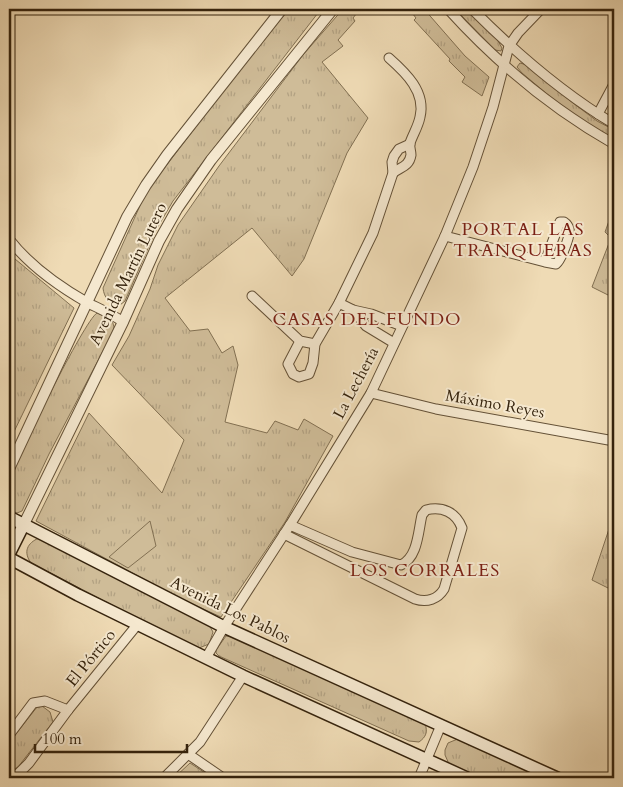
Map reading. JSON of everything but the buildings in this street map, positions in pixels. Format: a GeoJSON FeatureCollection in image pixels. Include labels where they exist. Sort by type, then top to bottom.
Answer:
{"type":"FeatureCollection","features":[{"type":"Feature","properties":{"kind":"main road","name":"Avenida Los Pablos"},"geometry":{"type":"LineString","coordinates":[[9,517],[224,627],[557,778]]}},
{"type":"Feature","properties":{"kind":"main road","name":"Avenida Martín Lutero"},"geometry":{"type":"LineString","coordinates":[[9,554],[24,524]]}},
{"type":"Feature","properties":{"kind":"main road"},"geometry":{"type":"LineString","coordinates":[[9,558],[137,625],[243,676],[467,778]]}},
{"type":"Feature","properties":{"kind":"street","name":"Avenida Martín Lutero"},"geometry":{"type":"LineString","coordinates":[[9,469],[127,217],[156,169],[282,9]]}},
{"type":"Feature","properties":{"kind":"street","name":"Avenida Martín Lutero"},"geometry":{"type":"LineString","coordinates":[[24,524],[123,322],[159,241],[188,192],[246,115],[333,9]]}},
{"type":"Feature","properties":{"kind":"street"},"geometry":{"type":"LineString","coordinates":[[448,9],[504,66],[568,116],[614,144]]}},
{"type":"Feature","properties":{"kind":"street"},"geometry":{"type":"LineString","coordinates":[[472,9],[510,46],[578,102],[614,124]]}},
{"type":"Feature","properties":{"kind":"street","name":"La Lechería"},"geometry":{"type":"LineString","coordinates":[[206,658],[371,393],[445,236],[473,167],[510,46],[518,33],[541,9]]}},
{"type":"Feature","properties":{"kind":"street"},"geometry":{"type":"LineString","coordinates":[[389,58],[405,72],[418,92],[421,116],[410,144],[411,154],[408,163],[393,173]]}},
{"type":"Feature","properties":{"kind":"street"},"geometry":{"type":"LineString","coordinates":[[598,114],[614,84]]}},
{"type":"Feature","properties":{"kind":"street"},"geometry":{"type":"LineString","coordinates":[[300,341],[288,364],[290,372],[296,376],[303,377],[309,374],[313,363],[315,344],[339,303],[374,233],[393,173],[392,162],[394,154],[399,149],[410,144]]}},
{"type":"Feature","properties":{"kind":"street"},"geometry":{"type":"LineString","coordinates":[[445,236],[545,262]]}},
{"type":"Feature","properties":{"kind":"street"},"geometry":{"type":"LineString","coordinates":[[9,239],[39,268],[87,302],[123,322]]}},
{"type":"Feature","properties":{"kind":"street"},"geometry":{"type":"LineString","coordinates":[[252,296],[300,341],[315,344]]}},
{"type":"Feature","properties":{"kind":"street"},"geometry":{"type":"LineString","coordinates":[[339,303],[402,326]]}},
{"type":"Feature","properties":{"kind":"street"},"geometry":{"type":"LineString","coordinates":[[354,310],[366,326],[394,342]]}},
{"type":"Feature","properties":{"kind":"street","name":"Máximo Reyes"},"geometry":{"type":"LineString","coordinates":[[371,393],[436,409],[614,441]]}},
{"type":"Feature","properties":{"kind":"street"},"geometry":{"type":"LineString","coordinates":[[284,534],[415,599],[424,601],[433,600],[438,597],[444,589],[462,528],[457,519],[448,512],[437,508],[426,510],[422,516],[413,556],[401,565],[374,559],[331,544],[290,525]]}},
{"type":"Feature","properties":{"kind":"street"},"geometry":{"type":"LineString","coordinates":[[370,576],[374,559]]}},
{"type":"Feature","properties":{"kind":"street","name":"El Pórtico"},"geometry":{"type":"LineString","coordinates":[[9,777],[17,775],[29,763],[68,710],[137,625]]}},
{"type":"Feature","properties":{"kind":"street"},"geometry":{"type":"LineString","coordinates":[[164,778],[200,742],[243,676]]}},
{"type":"Feature","properties":{"kind":"street","name":"El Pórtico"},"geometry":{"type":"LineString","coordinates":[[9,735],[33,703],[45,701],[68,710]]}},
{"type":"Feature","properties":{"kind":"street"},"geometry":{"type":"LineString","coordinates":[[419,778],[441,725]]}},
{"type":"Feature","properties":{"kind":"street"},"geometry":{"type":"LineString","coordinates":[[188,754],[223,778]]}},
{"type":"Feature","properties":{"kind":"green space"},"geometry":{"type":"Polygon","coordinates":[[[289,9],[321,9],[173,201],[156,230],[125,301],[120,305],[110,302],[106,298],[103,288],[143,199],[153,183],[227,86],[289,9]]]}},
{"type":"Feature","properties":{"kind":"green space"},"geometry":{"type":"Polygon","coordinates":[[[343,9],[360,9],[353,18],[355,21],[338,40],[343,46],[322,62],[368,118],[347,153],[304,259],[292,276],[252,228],[165,298],[190,331],[208,329],[222,353],[233,346],[238,365],[225,422],[267,433],[275,421],[298,430],[304,419],[333,436],[285,522],[221,617],[177,597],[36,521],[89,413],[162,493],[184,440],[112,365],[129,336],[150,289],[158,265],[178,225],[219,166],[303,55],[343,9]]]}},
{"type":"Feature","properties":{"kind":"green space"},"geometry":{"type":"Polygon","coordinates":[[[409,9],[424,9],[465,56],[489,77],[482,96],[462,82],[465,77],[414,20],[416,18],[409,9]]]}},
{"type":"Feature","properties":{"kind":"green space"},"geometry":{"type":"Polygon","coordinates":[[[455,9],[466,9],[498,41],[502,48],[501,51],[495,50],[455,9]]]}},
{"type":"Feature","properties":{"kind":"green space"},"geometry":{"type":"Polygon","coordinates":[[[520,63],[527,65],[597,121],[614,130],[614,140],[565,109],[522,73],[517,67],[520,63]]]}},
{"type":"Feature","properties":{"kind":"green space"},"geometry":{"type":"Polygon","coordinates":[[[614,207],[614,298],[592,287],[611,238],[605,232],[614,207]]]}},
{"type":"Feature","properties":{"kind":"green space"},"geometry":{"type":"Polygon","coordinates":[[[9,254],[74,308],[9,442],[9,254]]]}},
{"type":"Feature","properties":{"kind":"green space"},"geometry":{"type":"Polygon","coordinates":[[[97,313],[112,320],[113,332],[49,454],[22,511],[17,513],[9,509],[8,489],[10,478],[66,363],[90,321],[97,313]]]}},
{"type":"Feature","properties":{"kind":"green space"},"geometry":{"type":"Polygon","coordinates":[[[614,514],[614,591],[592,580],[614,514]]]}},
{"type":"Feature","properties":{"kind":"green space"},"geometry":{"type":"Polygon","coordinates":[[[150,521],[156,546],[128,568],[109,557],[150,521]]]}},
{"type":"Feature","properties":{"kind":"green space"},"geometry":{"type":"Polygon","coordinates":[[[39,538],[209,625],[213,632],[209,644],[199,648],[31,563],[27,555],[28,548],[32,542],[39,538]]]}},
{"type":"Feature","properties":{"kind":"green space"},"geometry":{"type":"Polygon","coordinates":[[[226,636],[231,636],[425,724],[425,736],[419,742],[409,741],[219,656],[216,650],[226,636]]]}},
{"type":"Feature","properties":{"kind":"green space"},"geometry":{"type":"Polygon","coordinates":[[[42,706],[50,712],[53,722],[18,767],[9,772],[9,743],[37,707],[42,706]]]}},
{"type":"Feature","properties":{"kind":"green space"},"geometry":{"type":"Polygon","coordinates":[[[460,738],[548,778],[481,778],[449,764],[445,750],[448,743],[460,738]]]}},
{"type":"Feature","properties":{"kind":"green space"},"geometry":{"type":"Polygon","coordinates":[[[190,763],[213,778],[175,777],[190,763]]]}},
{"type":"Feature","properties":{"kind":"district","name":"PORTAL LAS TRANQUERAS"},"geometry":{"type":"Point","coordinates":[523,239]}},
{"type":"Feature","properties":{"kind":"district","name":"CASAS DEL FUNDO"},"geometry":{"type":"Point","coordinates":[367,319]}},
{"type":"Feature","properties":{"kind":"district","name":"LOS CORRALES"},"geometry":{"type":"Point","coordinates":[425,570]}}]}
